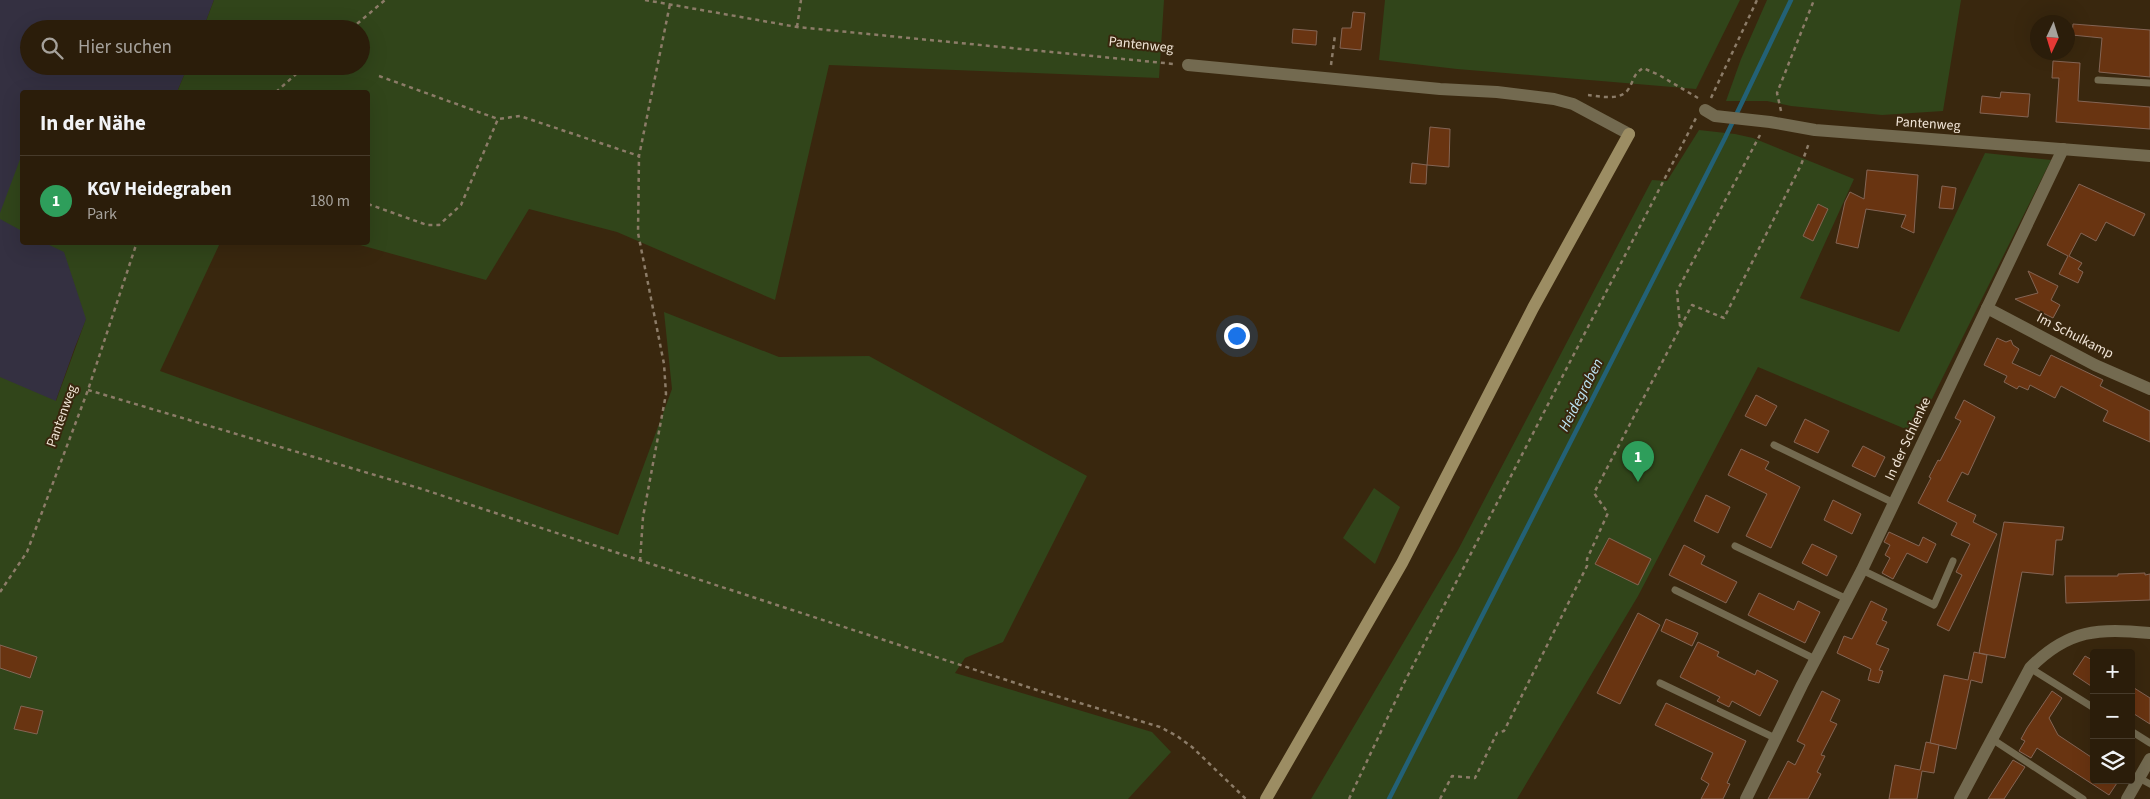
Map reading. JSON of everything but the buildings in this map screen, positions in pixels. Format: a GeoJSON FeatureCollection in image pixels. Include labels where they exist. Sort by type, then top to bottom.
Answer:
{"type":"FeatureCollection","features":[{"type":"Feature","properties":{"kind":"main road"},"geometry":{"type":"LineString","coordinates":[[1266,799],[1402,563],[1533,308],[1629,134]]}},
{"type":"Feature","properties":{"kind":"street","name":"Pantenweg"},"geometry":{"type":"LineString","coordinates":[[1188,65],[1440,89],[1497,92],[1554,99],[1573,104],[1629,134]]}},
{"type":"Feature","properties":{"kind":"street","name":"Pantenweg"},"geometry":{"type":"LineString","coordinates":[[1705,110],[1715,116],[1770,122],[1815,130],[2150,156]]}},
{"type":"Feature","properties":{"kind":"street","name":"In der Schlenke"},"geometry":{"type":"LineString","coordinates":[[1746,799],[1815,659],[1862,570],[2063,150]]}},
{"type":"Feature","properties":{"kind":"street","name":"Im Schulkamp"},"geometry":{"type":"LineString","coordinates":[[1987,308],[2095,365],[2150,389]]}},
{"type":"Feature","properties":{"kind":"street"},"geometry":{"type":"LineString","coordinates":[[1960,799],[2030,668],[2045,653],[2062,642],[2077,636],[2116,630],[2150,633]]}},
{"type":"Feature","properties":{"kind":"street"},"geometry":{"type":"LineString","coordinates":[[2127,799],[2145,781],[2150,759]]}},
{"type":"Feature","properties":{"kind":"lane"},"geometry":{"type":"LineString","coordinates":[[2098,80],[2150,83]]}},
{"type":"Feature","properties":{"kind":"lane"},"geometry":{"type":"LineString","coordinates":[[1774,445],[1894,503]]}},
{"type":"Feature","properties":{"kind":"lane"},"geometry":{"type":"LineString","coordinates":[[1735,546],[1846,600]]}},
{"type":"Feature","properties":{"kind":"lane"},"geometry":{"type":"LineString","coordinates":[[1862,570],[1934,605],[1953,561]]}},
{"type":"Feature","properties":{"kind":"lane"},"geometry":{"type":"LineString","coordinates":[[1675,590],[1815,659]]}},
{"type":"Feature","properties":{"kind":"lane"},"geometry":{"type":"LineString","coordinates":[[2030,668],[2090,706]]}},
{"type":"Feature","properties":{"kind":"lane"},"geometry":{"type":"LineString","coordinates":[[1660,683],[1775,738]]}},
{"type":"Feature","properties":{"kind":"lane"},"geometry":{"type":"LineString","coordinates":[[2135,734],[2150,743]]}},
{"type":"Feature","properties":{"kind":"lane"},"geometry":{"type":"LineString","coordinates":[[1992,739],[2083,799]]}},
{"type":"Feature","properties":{"kind":"path"},"geometry":{"type":"LineString","coordinates":[[362,20],[386,0]]}},
{"type":"Feature","properties":{"kind":"path","name":"Pantenweg"},"geometry":{"type":"LineString","coordinates":[[645,0],[798,27],[1188,65]]}},
{"type":"Feature","properties":{"kind":"path"},"geometry":{"type":"LineString","coordinates":[[798,27],[801,0]]}},
{"type":"Feature","properties":{"kind":"path"},"geometry":{"type":"LineString","coordinates":[[1349,799],[1404,683],[1512,476],[1693,120],[1705,110],[1757,0]]}},
{"type":"Feature","properties":{"kind":"path"},"geometry":{"type":"LineString","coordinates":[[1784,124],[1777,93],[1814,0]]}},
{"type":"Feature","properties":{"kind":"path"},"geometry":{"type":"LineString","coordinates":[[640,560],[643,517],[666,394],[664,364],[638,233],[638,156],[670,4]]}},
{"type":"Feature","properties":{"kind":"path"},"geometry":{"type":"LineString","coordinates":[[1329,79],[1335,35]]}},
{"type":"Feature","properties":{"kind":"path"},"geometry":{"type":"LineString","coordinates":[[1580,94],[1618,97],[1627,91],[1636,72],[1643,68],[1659,75],[1698,99],[1705,110]]}},
{"type":"Feature","properties":{"kind":"path"},"geometry":{"type":"LineString","coordinates":[[278,90],[295,75]]}},
{"type":"Feature","properties":{"kind":"path"},"geometry":{"type":"LineString","coordinates":[[379,76],[498,119],[520,116],[638,156]]}},
{"type":"Feature","properties":{"kind":"path"},"geometry":{"type":"LineString","coordinates":[[370,205],[427,225],[440,225],[461,205],[498,119]]}},
{"type":"Feature","properties":{"kind":"path"},"geometry":{"type":"LineString","coordinates":[[1680,328],[1677,291],[1758,137],[1770,122]]}},
{"type":"Feature","properties":{"kind":"path"},"geometry":{"type":"LineString","coordinates":[[1440,799],[1452,776],[1475,778],[1497,733],[1504,731],[1588,566],[1587,559],[1608,512],[1594,493],[1692,305],[1724,318],[1801,165],[1815,130]]}},
{"type":"Feature","properties":{"kind":"path","name":"Pantenweg"},"geometry":{"type":"LineString","coordinates":[[0,592],[27,552],[88,390],[136,245]]}},
{"type":"Feature","properties":{"kind":"path"},"geometry":{"type":"LineString","coordinates":[[88,390],[422,489],[1043,692],[1160,727],[1192,747],[1246,799]]}},
{"type":"Feature","properties":{"kind":"shaded area"},"geometry":{"type":"Polygon","coordinates":[[[0,0],[214,0],[206,20],[20,20],[20,75],[184,75],[178,90],[20,90],[20,245],[116,245],[75,347],[29,476],[0,467],[0,0]]]}},
{"type":"Feature","properties":{"kind":"green space"},"geometry":{"type":"Polygon","coordinates":[[[214,0],[1164,0],[1159,78],[829,65],[775,300],[617,232],[529,209],[486,280],[360,245],[370,245],[370,90],[178,90],[184,75],[370,75],[370,20],[206,20],[214,0]]]}},
{"type":"Feature","properties":{"kind":"green space"},"geometry":{"type":"Polygon","coordinates":[[[1385,0],[1740,0],[1696,89],[1457,69],[1379,60],[1385,0]]]}},
{"type":"Feature","properties":{"kind":"green space"},"geometry":{"type":"Polygon","coordinates":[[[1767,0],[1961,0],[1943,111],[1882,115],[1791,106],[1767,101],[1726,101],[1741,59],[1767,0]]]}},
{"type":"Feature","properties":{"kind":"green space"},"geometry":{"type":"Polygon","coordinates":[[[1699,130],[1753,138],[1854,179],[1800,298],[1899,332],[1985,153],[2051,160],[1915,433],[1758,367],[1638,596],[1517,799],[1311,799],[1458,550],[1652,180],[1667,181],[1699,130]]]}},
{"type":"Feature","properties":{"kind":"green space"},"geometry":{"type":"Polygon","coordinates":[[[20,159],[20,230],[0,219],[0,213],[20,159]]]}},
{"type":"Feature","properties":{"kind":"green space"},"geometry":{"type":"Polygon","coordinates":[[[49,245],[219,245],[160,371],[618,535],[672,389],[664,312],[779,357],[869,356],[1087,476],[1003,642],[965,658],[955,673],[1152,732],[1171,752],[1128,799],[0,799],[0,377],[56,401],[86,319],[64,252],[49,245]]]}},
{"type":"Feature","properties":{"kind":"green space"},"geometry":{"type":"Polygon","coordinates":[[[1374,488],[1400,507],[1375,564],[1343,538],[1374,488]]]}},
{"type":"Feature","properties":{"kind":"waterway","name":"Heidegraben"},"geometry":{"type":"LineString","coordinates":[[1389,799],[1725,138],[1791,0]]}},
{"type":"Feature","properties":{"kind":"place","name":"KGV Heidegraben"},"geometry":{"type":"Point","coordinates":[1638,482]}}]}
